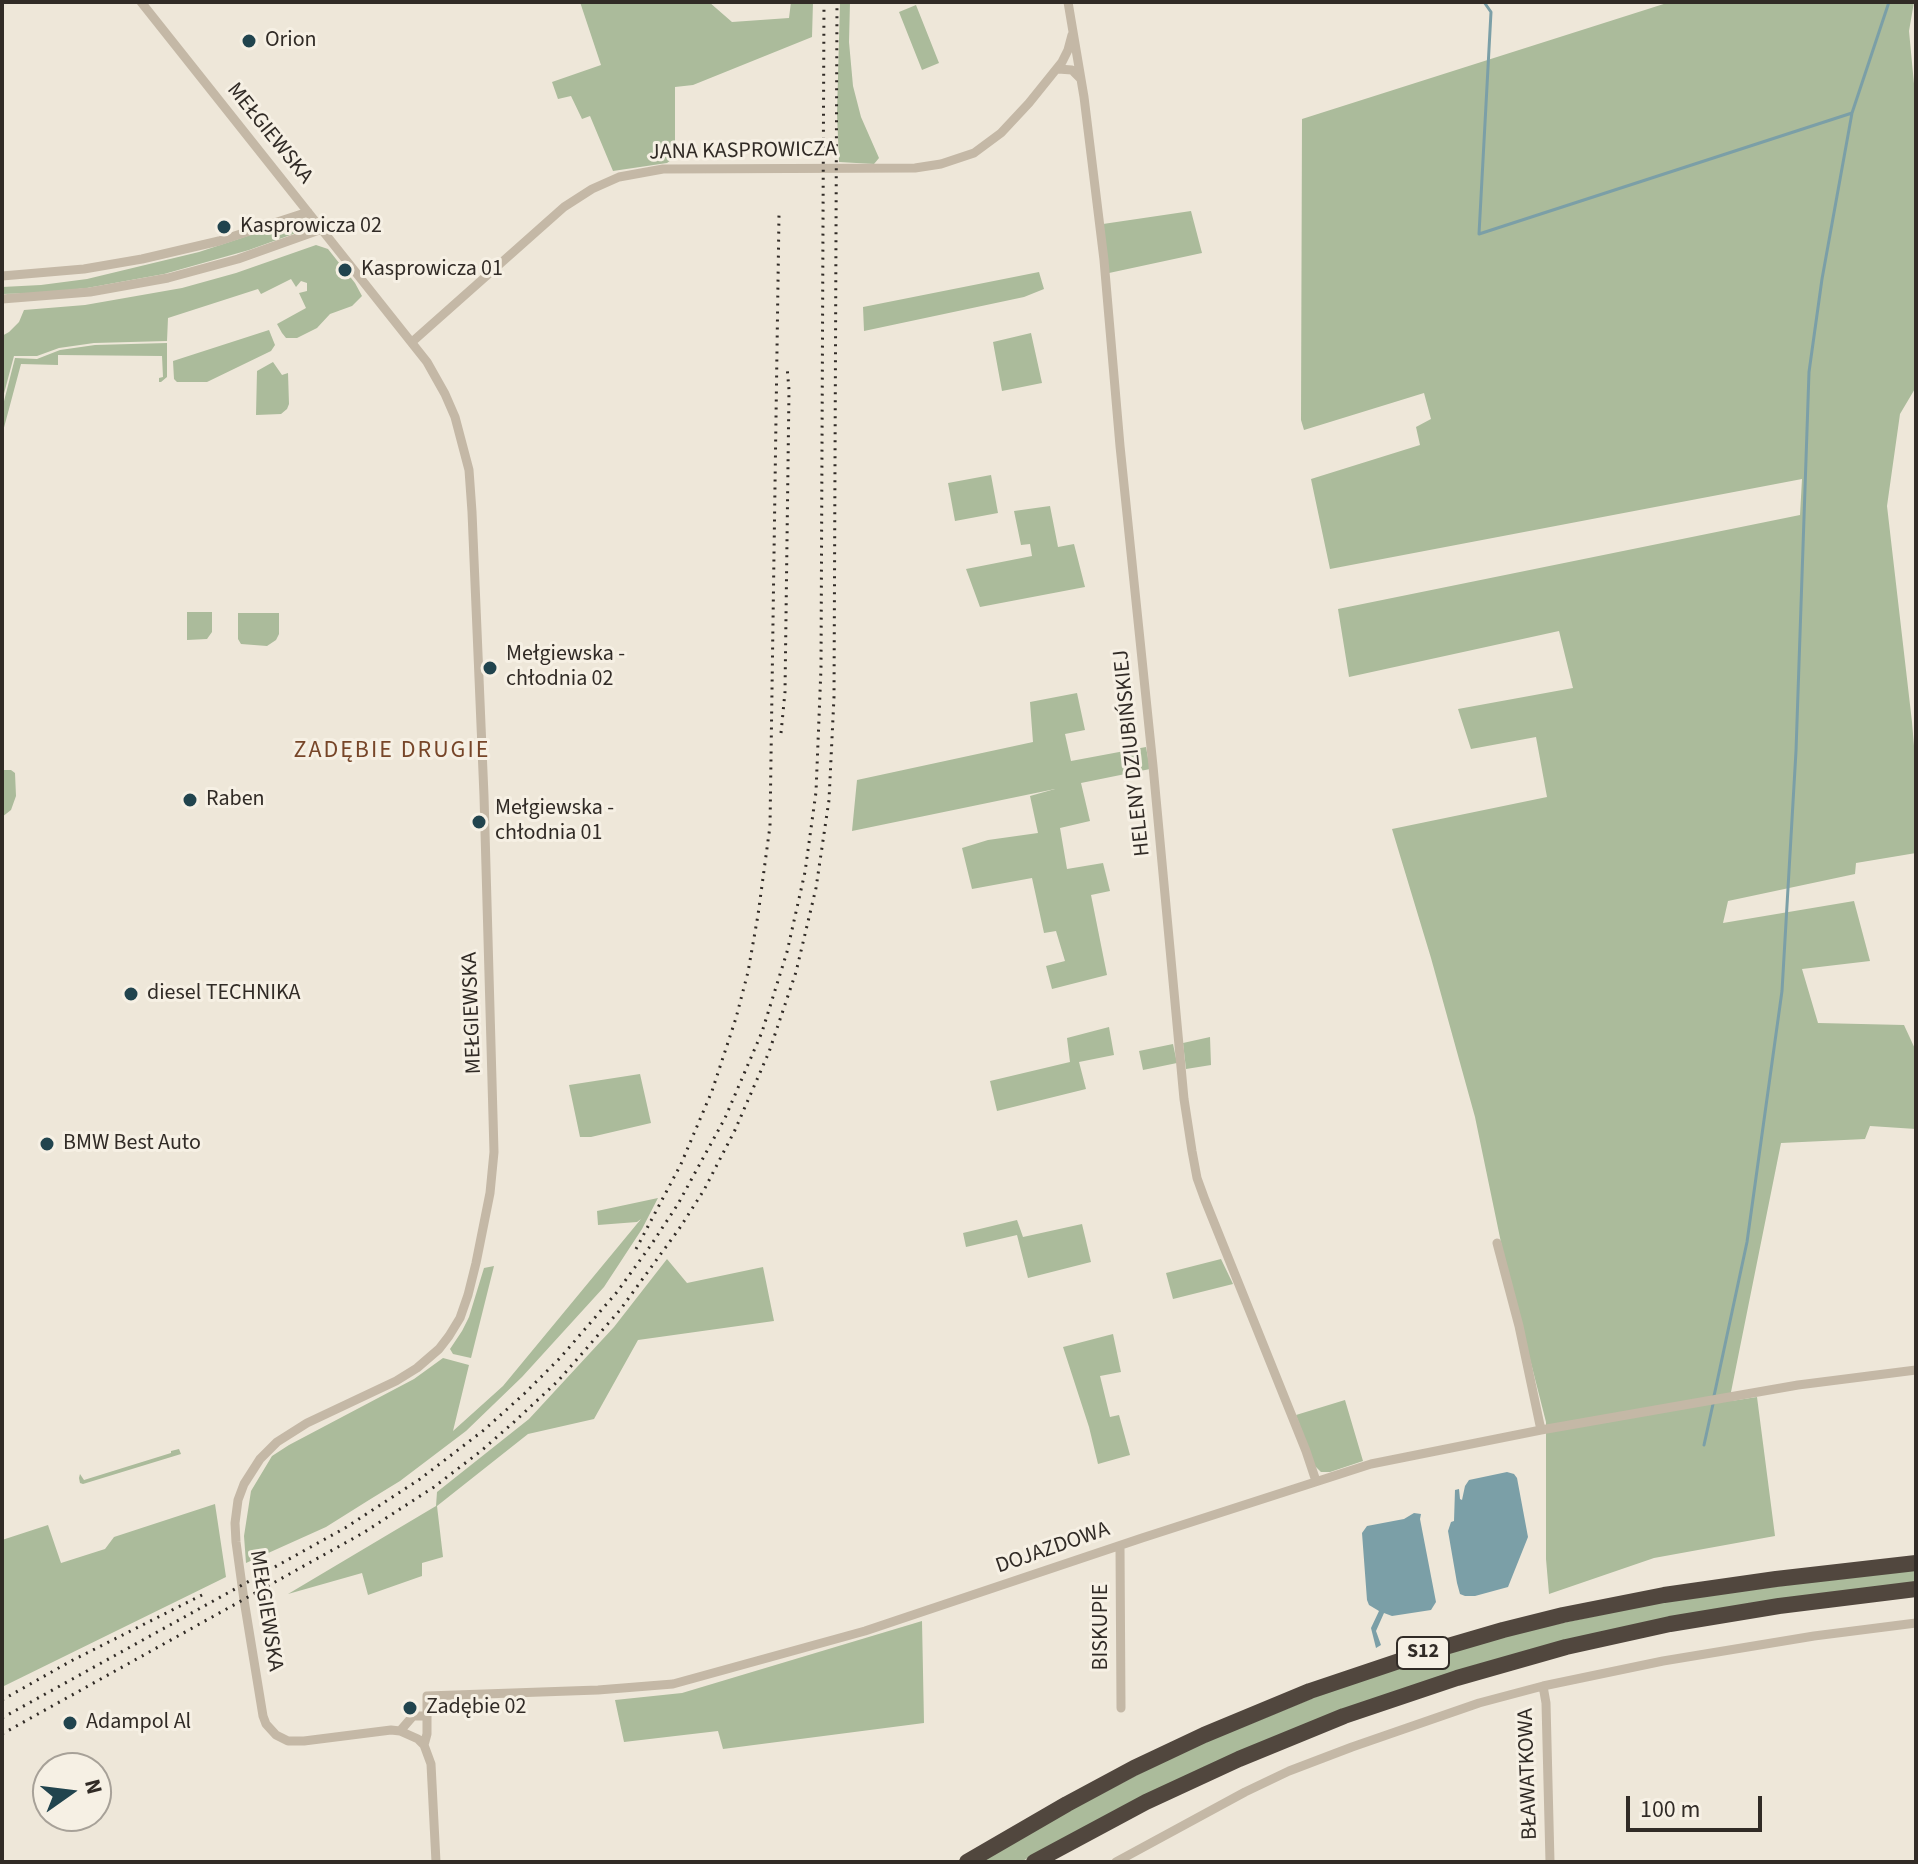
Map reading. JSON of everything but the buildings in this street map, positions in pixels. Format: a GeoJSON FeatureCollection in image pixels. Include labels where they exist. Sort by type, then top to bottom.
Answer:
{"type":"FeatureCollection","features":[{"type":"Feature","properties":{"kind":"highway","name":"S12"},"geometry":{"type":"LineString","coordinates":[[967,1862],[1042,1817],[1204,1735],[1310,1691],[1414,1656],[1503,1630],[1633,1601],[1762,1581],[1916,1563]]}},
{"type":"Feature","properties":{"kind":"highway","name":"S12"},"geometry":{"type":"LineString","coordinates":[[1034,1862],[1156,1797],[1251,1754],[1344,1716],[1468,1674],[1566,1647],[1670,1624],[1790,1604],[1916,1589]]}},
{"type":"Feature","properties":{"kind":"street","name":"MEŁGIEWSKA"},"geometry":{"type":"LineString","coordinates":[[141,2],[427,362],[450,405],[463,445],[472,496],[494,1136],[492,1181],[468,1295],[460,1318],[449,1336],[427,1360],[381,1389],[307,1423],[271,1448],[244,1484],[238,1500],[235,1531],[263,1716],[270,1729],[282,1738],[295,1741],[400,1731]]}},
{"type":"Feature","properties":{"kind":"street","name":"HELENY DZIUBIŃSKIEJ"},"geometry":{"type":"LineString","coordinates":[[1068,2],[1106,276],[1186,1117],[1203,1195],[1316,1481]]}},
{"type":"Feature","properties":{"kind":"street","name":"JANA KASPROWICZA"},"geometry":{"type":"LineString","coordinates":[[412,342],[552,217],[575,199],[609,181],[663,169],[915,168],[941,164],[974,153],[1014,121],[1058,69],[1066,56],[1072,32]]}},
{"type":"Feature","properties":{"kind":"street"},"geometry":{"type":"LineString","coordinates":[[1058,69],[1072,70],[1081,79]]}},
{"type":"Feature","properties":{"kind":"street"},"geometry":{"type":"LineString","coordinates":[[276,222],[290,211],[292,201],[289,188]]}},
{"type":"Feature","properties":{"kind":"street"},"geometry":{"type":"LineString","coordinates":[[2,276],[84,269],[142,259],[219,241],[308,212]]}},
{"type":"Feature","properties":{"kind":"street"},"geometry":{"type":"LineString","coordinates":[[2,299],[90,292],[168,278],[238,259],[322,229]]}},
{"type":"Feature","properties":{"kind":"street"},"geometry":{"type":"LineString","coordinates":[[1497,1243],[1519,1326],[1541,1430]]}},
{"type":"Feature","properties":{"kind":"street","name":"DOJAZDOWA"},"geometry":{"type":"LineString","coordinates":[[426,1716],[427,1696],[598,1690],[697,1679],[865,1631],[1371,1464],[1706,1401],[1916,1370]]}},
{"type":"Feature","properties":{"kind":"street","name":"BISKUPIE"},"geometry":{"type":"LineString","coordinates":[[1120,1546],[1121,1708]]}},
{"type":"Feature","properties":{"kind":"street"},"geometry":{"type":"LineString","coordinates":[[1120,1861],[1289,1771],[1458,1709],[1543,1686],[1713,1652],[1916,1623]]}},
{"type":"Feature","properties":{"kind":"street","name":"BŁAWATKOWA"},"geometry":{"type":"LineString","coordinates":[[1543,1686],[1550,1862]]}},
{"type":"Feature","properties":{"kind":"street"},"geometry":{"type":"LineString","coordinates":[[424,1745],[426,1716],[413,1716],[400,1731],[424,1745],[431,1764],[436,1862]]}},
{"type":"Feature","properties":{"kind":"green space"},"geometry":{"type":"Polygon","coordinates":[[[580,2],[709,2],[732,22],[789,18],[791,2],[813,2],[812,37],[693,85],[675,87],[675,157],[667,163],[613,171],[590,116],[582,119],[571,96],[558,99],[552,82],[601,65],[580,2]]]}},
{"type":"Feature","properties":{"kind":"green space"},"geometry":{"type":"Polygon","coordinates":[[[840,2],[850,2],[849,42],[853,86],[861,117],[879,158],[874,164],[839,162],[840,2]]]}},
{"type":"Feature","properties":{"kind":"green space"},"geometry":{"type":"Polygon","coordinates":[[[1670,2],[1914,2],[1909,31],[1916,105],[1916,387],[1900,414],[1887,506],[1912,722],[1916,770],[1916,853],[1856,863],[1855,874],[1728,901],[1723,923],[1854,901],[1870,961],[1802,969],[1818,1023],[1904,1025],[1916,1051],[1916,1129],[1870,1126],[1865,1139],[1781,1143],[1731,1392],[1731,1401],[1757,1397],[1775,1536],[1654,1558],[1549,1594],[1546,1422],[1504,1257],[1475,1117],[1392,829],[1547,797],[1536,737],[1471,749],[1458,709],[1573,688],[1559,631],[1349,677],[1338,609],[1800,515],[1802,479],[1330,569],[1311,479],[1420,445],[1416,427],[1431,419],[1424,393],[1304,430],[1301,420],[1302,119],[1670,2]]]}},
{"type":"Feature","properties":{"kind":"green space"},"geometry":{"type":"Polygon","coordinates":[[[916,5],[939,63],[922,70],[899,12],[916,5]]]}},
{"type":"Feature","properties":{"kind":"green space"},"geometry":{"type":"Polygon","coordinates":[[[1191,211],[1202,253],[1109,273],[1103,224],[1191,211]]]}},
{"type":"Feature","properties":{"kind":"green space"},"geometry":{"type":"Polygon","coordinates":[[[287,223],[296,233],[164,274],[87,288],[2,294],[2,287],[87,279],[199,252],[287,223]]]}},
{"type":"Feature","properties":{"kind":"green space"},"geometry":{"type":"Polygon","coordinates":[[[316,245],[328,249],[362,296],[352,306],[330,314],[317,328],[297,338],[286,338],[277,324],[306,308],[299,293],[307,291],[307,283],[301,281],[296,287],[291,279],[261,294],[258,289],[168,318],[167,341],[94,343],[59,348],[37,356],[14,356],[2,401],[2,336],[19,322],[24,310],[85,305],[182,288],[316,245]]]}},
{"type":"Feature","properties":{"kind":"green space"},"geometry":{"type":"Polygon","coordinates":[[[1039,272],[1044,289],[1024,297],[864,331],[863,307],[1039,272]]]}},
{"type":"Feature","properties":{"kind":"green space"},"geometry":{"type":"Polygon","coordinates":[[[269,330],[275,345],[271,351],[207,382],[177,382],[174,379],[173,361],[269,330]]]}},
{"type":"Feature","properties":{"kind":"green space"},"geometry":{"type":"Polygon","coordinates":[[[1031,333],[1042,383],[1002,391],[993,342],[1031,333]]]}},
{"type":"Feature","properties":{"kind":"green space"},"geometry":{"type":"Polygon","coordinates":[[[167,343],[167,377],[161,382],[162,356],[58,355],[58,365],[21,364],[2,435],[2,409],[15,358],[37,359],[60,350],[95,345],[167,343]]]}},
{"type":"Feature","properties":{"kind":"green space"},"geometry":{"type":"Polygon","coordinates":[[[273,362],[282,375],[288,373],[289,404],[281,414],[256,415],[257,371],[273,362]]]}},
{"type":"Feature","properties":{"kind":"green space"},"geometry":{"type":"Polygon","coordinates":[[[991,475],[998,513],[955,521],[948,483],[991,475]]]}},
{"type":"Feature","properties":{"kind":"green space"},"geometry":{"type":"Polygon","coordinates":[[[1050,506],[1058,547],[1074,544],[1085,587],[980,607],[966,569],[1032,556],[1030,544],[1021,545],[1014,511],[1050,506]]]}},
{"type":"Feature","properties":{"kind":"green space"},"geometry":{"type":"Polygon","coordinates":[[[187,612],[212,612],[212,632],[207,639],[187,640],[187,612]]]}},
{"type":"Feature","properties":{"kind":"green space"},"geometry":{"type":"Polygon","coordinates":[[[238,613],[279,613],[276,640],[267,646],[241,644],[238,639],[238,613]]]}},
{"type":"Feature","properties":{"kind":"green space"},"geometry":{"type":"Polygon","coordinates":[[[1077,693],[1085,730],[1065,734],[1071,761],[1146,747],[1150,769],[1081,783],[1090,821],[1060,828],[1067,869],[1103,863],[1110,891],[1091,895],[1107,975],[1052,989],[1046,966],[1065,961],[1056,931],[1044,933],[1032,878],[972,889],[962,848],[988,840],[1038,833],[1030,796],[1055,789],[852,831],[857,780],[1033,742],[1030,702],[1077,693]]]}},
{"type":"Feature","properties":{"kind":"green space"},"geometry":{"type":"Polygon","coordinates":[[[4,770],[15,773],[16,796],[11,810],[2,817],[4,770]]]}},
{"type":"Feature","properties":{"kind":"green space"},"geometry":{"type":"Polygon","coordinates":[[[1109,1027],[1114,1055],[1079,1062],[1086,1089],[997,1111],[990,1081],[1070,1062],[1067,1038],[1109,1027]]]}},
{"type":"Feature","properties":{"kind":"green space"},"geometry":{"type":"Polygon","coordinates":[[[1210,1037],[1211,1065],[1186,1069],[1183,1043],[1210,1037]]]}},
{"type":"Feature","properties":{"kind":"green space"},"geometry":{"type":"Polygon","coordinates":[[[1173,1044],[1177,1063],[1143,1070],[1139,1051],[1173,1044]]]}},
{"type":"Feature","properties":{"kind":"green space"},"geometry":{"type":"Polygon","coordinates":[[[640,1074],[651,1123],[580,1137],[569,1085],[640,1074]]]}},
{"type":"Feature","properties":{"kind":"green space"},"geometry":{"type":"Polygon","coordinates":[[[658,1198],[642,1229],[604,1287],[522,1377],[466,1431],[400,1481],[326,1527],[246,1563],[244,1536],[251,1491],[272,1456],[414,1379],[443,1358],[469,1365],[453,1431],[503,1386],[641,1219],[637,1222],[598,1225],[597,1211],[658,1198]]]}},
{"type":"Feature","properties":{"kind":"green space"},"geometry":{"type":"Polygon","coordinates":[[[1017,1220],[1023,1237],[1082,1224],[1091,1262],[1028,1278],[1017,1235],[966,1247],[963,1233],[1017,1220]]]}},
{"type":"Feature","properties":{"kind":"green space"},"geometry":{"type":"Polygon","coordinates":[[[667,1259],[687,1283],[763,1267],[774,1321],[638,1340],[594,1419],[528,1434],[437,1506],[443,1557],[422,1563],[422,1576],[368,1595],[362,1573],[288,1594],[436,1506],[437,1492],[529,1419],[614,1327],[667,1259]]]}},
{"type":"Feature","properties":{"kind":"green space"},"geometry":{"type":"Polygon","coordinates":[[[1221,1259],[1233,1284],[1173,1299],[1166,1273],[1221,1259]]]}},
{"type":"Feature","properties":{"kind":"green space"},"geometry":{"type":"Polygon","coordinates":[[[494,1266],[471,1358],[453,1354],[450,1349],[469,1317],[484,1268],[494,1266]]]}},
{"type":"Feature","properties":{"kind":"green space"},"geometry":{"type":"Polygon","coordinates":[[[1113,1334],[1121,1372],[1100,1376],[1110,1417],[1119,1415],[1130,1455],[1098,1464],[1063,1347],[1113,1334]]]}},
{"type":"Feature","properties":{"kind":"green space"},"geometry":{"type":"Polygon","coordinates":[[[1345,1400],[1363,1461],[1321,1472],[1315,1466],[1296,1415],[1345,1400]]]}},
{"type":"Feature","properties":{"kind":"green space"},"geometry":{"type":"Polygon","coordinates":[[[179,1449],[181,1454],[80,1483],[80,1474],[84,1480],[179,1449]]]}},
{"type":"Feature","properties":{"kind":"green space"},"geometry":{"type":"Polygon","coordinates":[[[215,1504],[226,1577],[2,1687],[2,1540],[48,1525],[61,1563],[105,1549],[114,1537],[215,1504]]]}},
{"type":"Feature","properties":{"kind":"green space"},"geometry":{"type":"Polygon","coordinates":[[[1916,1568],[1916,1584],[1475,1665],[1021,1862],[979,1862],[1179,1753],[1328,1692],[1407,1664],[1525,1631],[1661,1602],[1916,1568]]]}},
{"type":"Feature","properties":{"kind":"green space"},"geometry":{"type":"Polygon","coordinates":[[[922,1621],[924,1723],[723,1749],[718,1731],[624,1742],[615,1700],[682,1693],[922,1621]]]}},
{"type":"Feature","properties":{"kind":"water"},"geometry":{"type":"Polygon","coordinates":[[[1507,1472],[1517,1478],[1528,1537],[1508,1587],[1465,1596],[1460,1594],[1457,1583],[1448,1531],[1454,1521],[1455,1490],[1459,1489],[1462,1500],[1469,1480],[1507,1472]]]}},
{"type":"Feature","properties":{"kind":"water"},"geometry":{"type":"Polygon","coordinates":[[[1414,1513],[1421,1514],[1436,1602],[1431,1610],[1392,1616],[1384,1613],[1376,1631],[1381,1645],[1376,1648],[1371,1628],[1379,1611],[1367,1600],[1362,1533],[1367,1526],[1404,1519],[1414,1513]]]}},
{"type":"Feature","properties":{"kind":"waterway"},"geometry":{"type":"LineString","coordinates":[[1484,2],[1491,12],[1479,234],[1852,113],[1822,279],[1809,372],[1796,751],[1782,991],[1747,1242],[1714,1396]]}},
{"type":"Feature","properties":{"kind":"waterway"},"geometry":{"type":"LineString","coordinates":[[1852,113],[1889,2]]}},
{"type":"Feature","properties":{"kind":"waterway"},"geometry":{"type":"LineString","coordinates":[[1704,1445],[1713,1404]]}},
{"type":"Feature","properties":{"kind":"railway"},"geometry":{"type":"LineString","coordinates":[[2,1718],[345,1528],[420,1479],[484,1430],[560,1358],[617,1292],[678,1204],[725,1118],[762,1032],[787,952],[805,872],[816,792],[821,668],[824,2]]}},
{"type":"Feature","properties":{"kind":"railway"},"geometry":{"type":"LineString","coordinates":[[2,1734],[363,1533],[434,1487],[481,1451],[558,1381],[620,1310],[704,1190],[735,1130],[769,1052],[796,972],[816,888],[829,800],[834,697],[837,2]]}},
{"type":"Feature","properties":{"kind":"railway"},"geometry":{"type":"LineString","coordinates":[[636,1249],[681,1164],[712,1091],[736,1018],[758,915],[770,826],[779,214]]}},
{"type":"Feature","properties":{"kind":"railway"},"geometry":{"type":"LineString","coordinates":[[781,733],[785,692],[787,366]]}},
{"type":"Feature","properties":{"kind":"railway"},"geometry":{"type":"LineString","coordinates":[[2,1700],[71,1661],[204,1594]]}},
{"type":"Feature","properties":{"kind":"place","name":"Orion"},"geometry":{"type":"Point","coordinates":[249,41]}},
{"type":"Feature","properties":{"kind":"place","name":"Kasprowicza 02"},"geometry":{"type":"Point","coordinates":[224,227]}},
{"type":"Feature","properties":{"kind":"place","name":"Kasprowicza 01"},"geometry":{"type":"Point","coordinates":[345,270]}},
{"type":"Feature","properties":{"kind":"place","name":"Mełgiewska - chłodnia 02"},"geometry":{"type":"Point","coordinates":[490,668]}},
{"type":"Feature","properties":{"kind":"place","name":"Raben"},"geometry":{"type":"Point","coordinates":[190,800]}},
{"type":"Feature","properties":{"kind":"place","name":"Mełgiewska - chłodnia 01"},"geometry":{"type":"Point","coordinates":[479,822]}},
{"type":"Feature","properties":{"kind":"place","name":"diesel TECHNIKA"},"geometry":{"type":"Point","coordinates":[131,994]}},
{"type":"Feature","properties":{"kind":"place","name":"BMW Best Auto"},"geometry":{"type":"Point","coordinates":[47,1144]}},
{"type":"Feature","properties":{"kind":"place","name":"Zadębie 02"},"geometry":{"type":"Point","coordinates":[410,1708]}},
{"type":"Feature","properties":{"kind":"place","name":"Adampol Al"},"geometry":{"type":"Point","coordinates":[70,1723]}},
{"type":"Feature","properties":{"kind":"district","name":"ZADĘBIE DRUGIE"},"geometry":{"type":"Point","coordinates":[392,752]}}]}
